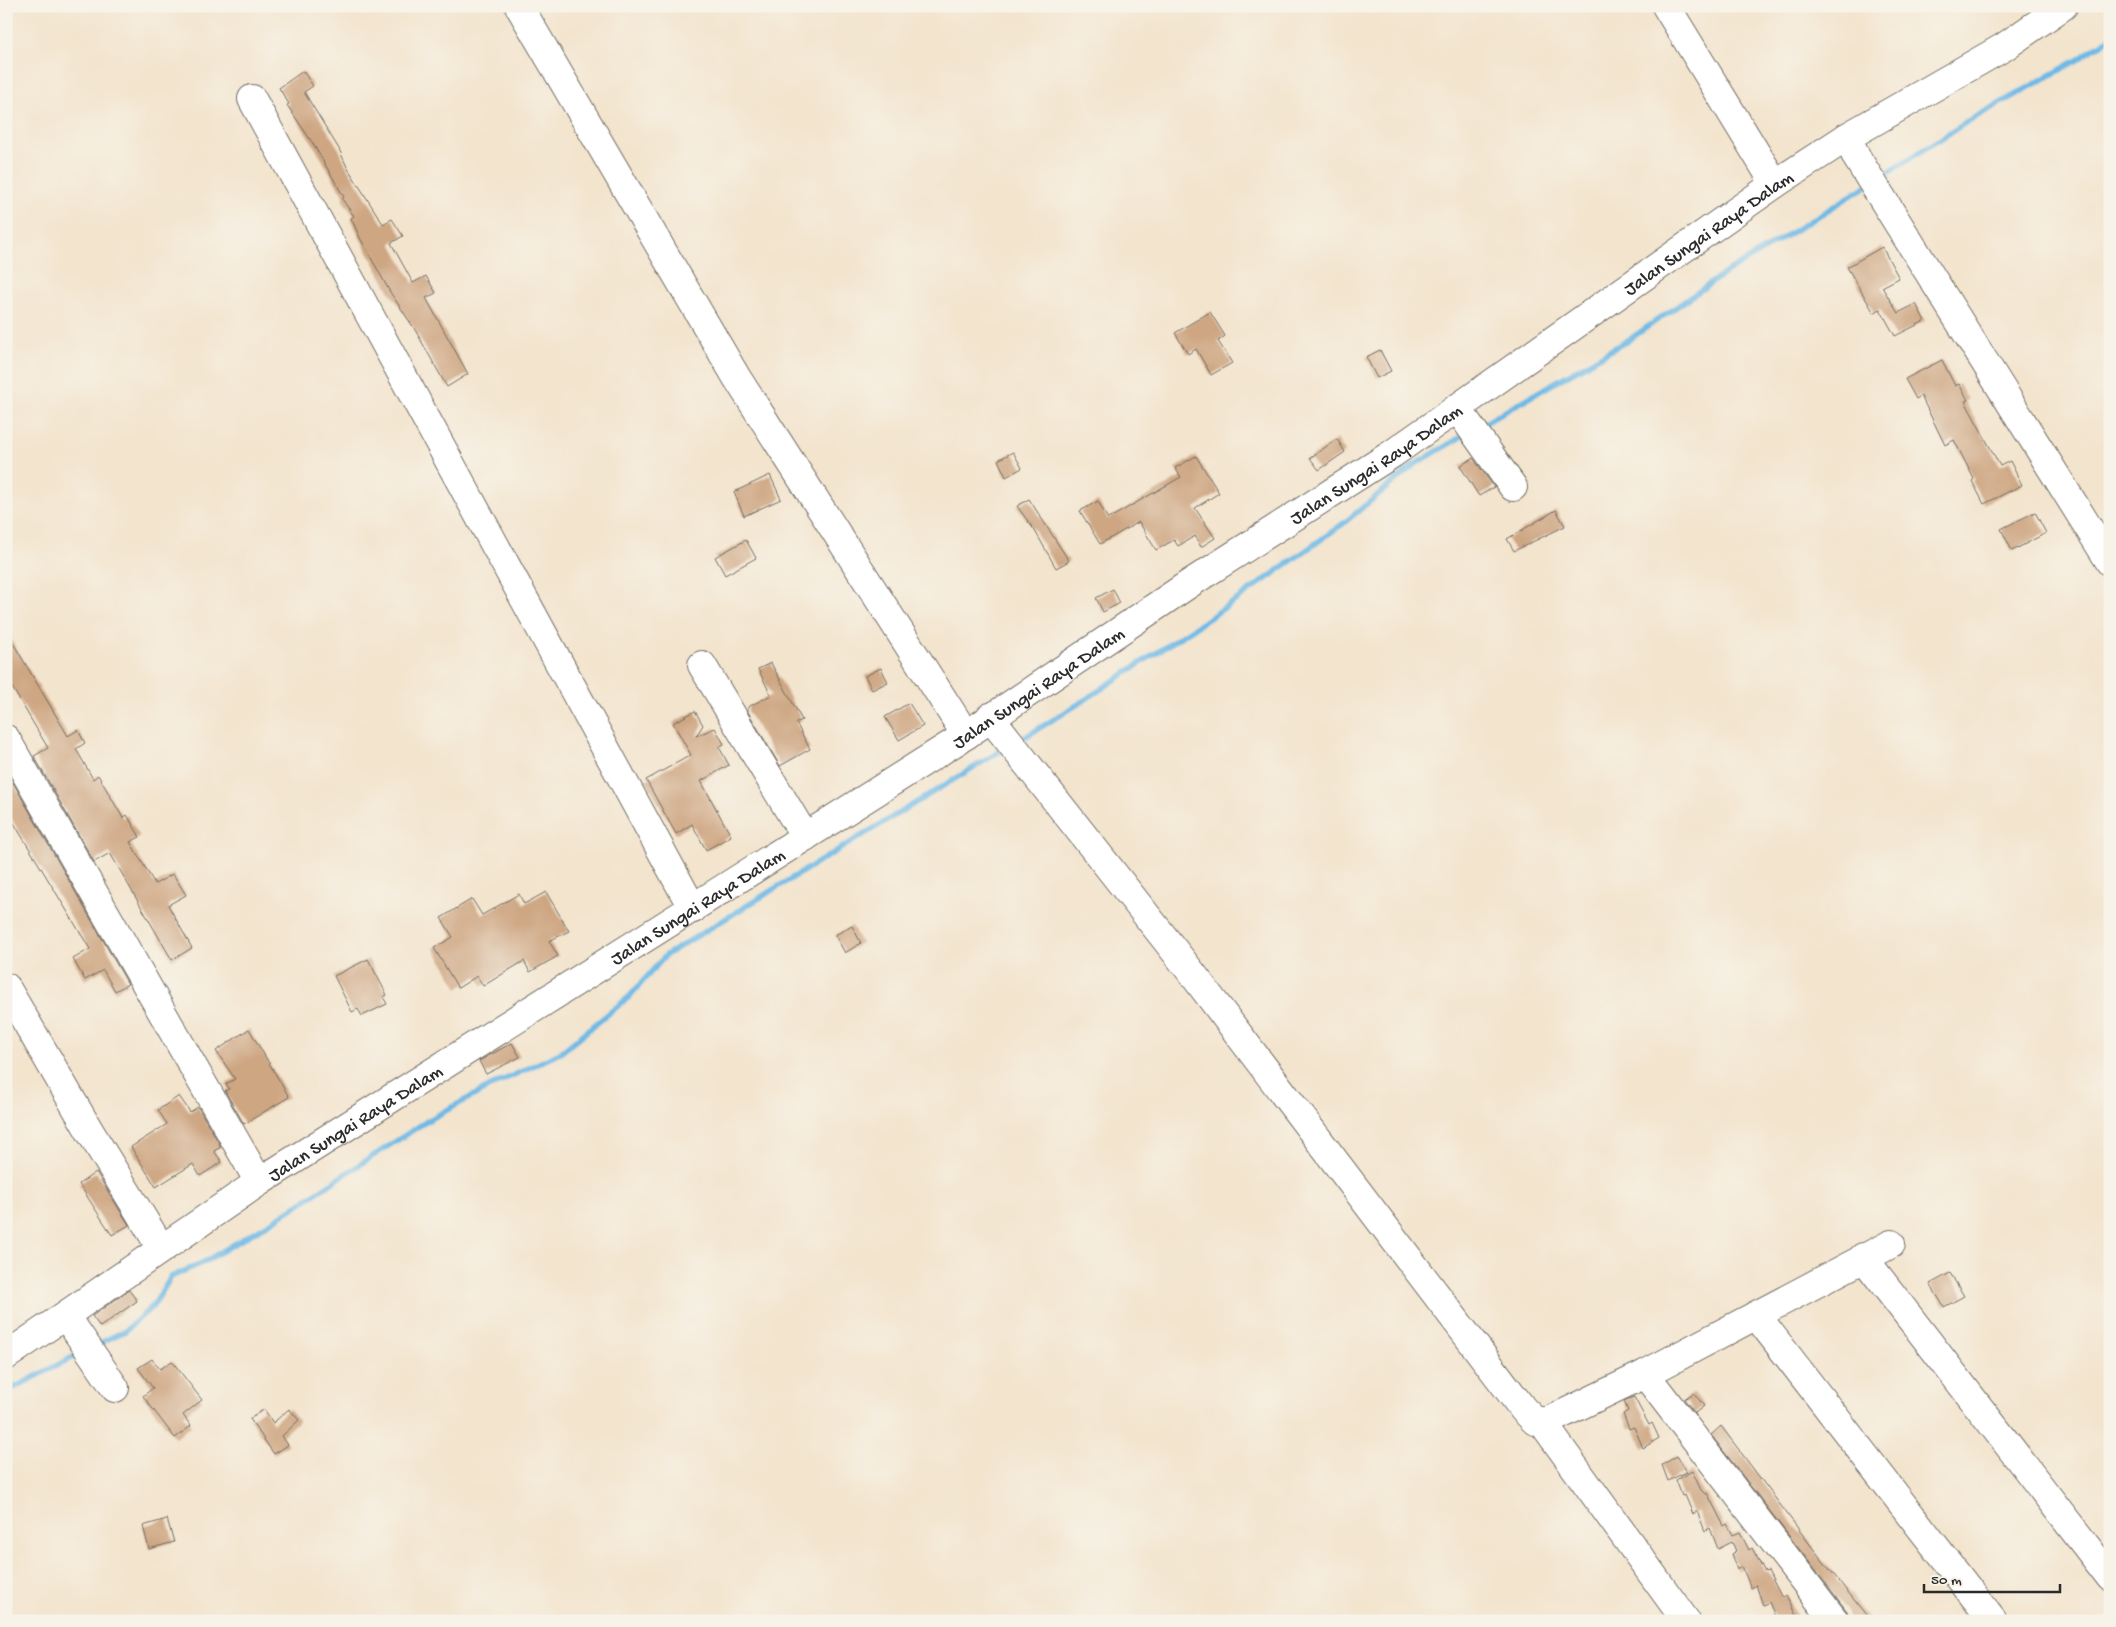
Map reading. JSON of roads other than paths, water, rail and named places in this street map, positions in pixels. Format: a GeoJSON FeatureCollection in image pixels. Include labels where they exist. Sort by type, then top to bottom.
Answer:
{"type":"FeatureCollection","features":[{"type":"Feature","properties":{"kind":"street"},"geometry":{"type":"LineString","coordinates":[[519,6],[737,378],[966,735]]}},
{"type":"Feature","properties":{"kind":"street"},"geometry":{"type":"LineString","coordinates":[[1666,6],[1775,184]]}},
{"type":"Feature","properties":{"kind":"street","name":"Jalan Sungai Raya Dalam"},"geometry":{"type":"LineString","coordinates":[[6,1356],[259,1182],[966,735],[990,717],[1392,454],[1469,425],[1775,184],[1852,148],[2063,6]]}},
{"type":"Feature","properties":{"kind":"street"},"geometry":{"type":"LineString","coordinates":[[252,99],[692,909]]}},
{"type":"Feature","properties":{"kind":"street"},"geometry":{"type":"LineString","coordinates":[[1852,148],[2110,562]]}},
{"type":"Feature","properties":{"kind":"street"},"geometry":{"type":"LineString","coordinates":[[1469,425],[1512,487]]}},
{"type":"Feature","properties":{"kind":"street"},"geometry":{"type":"LineString","coordinates":[[702,665],[805,837]]}},
{"type":"Feature","properties":{"kind":"street"},"geometry":{"type":"LineString","coordinates":[[990,717],[1192,973],[1523,1409],[1535,1421],[1542,1422],[1645,1374],[1863,1257],[1891,1244]]}},
{"type":"Feature","properties":{"kind":"street"},"geometry":{"type":"LineString","coordinates":[[6,739],[259,1182]]}},
{"type":"Feature","properties":{"kind":"street"},"geometry":{"type":"LineString","coordinates":[[6,987],[161,1248]]}},
{"type":"Feature","properties":{"kind":"street"},"geometry":{"type":"LineString","coordinates":[[1863,1257],[2110,1577]]}},
{"type":"Feature","properties":{"kind":"street"},"geometry":{"type":"LineString","coordinates":[[1756,1315],[1993,1621]]}},
{"type":"Feature","properties":{"kind":"street"},"geometry":{"type":"LineString","coordinates":[[66,1316],[115,1388]]}},
{"type":"Feature","properties":{"kind":"street"},"geometry":{"type":"LineString","coordinates":[[1645,1374],[1835,1621]]}},
{"type":"Feature","properties":{"kind":"street"},"geometry":{"type":"LineString","coordinates":[[1542,1422],[1686,1621]]}},
{"type":"Feature","properties":{"kind":"waterway"},"geometry":{"type":"LineString","coordinates":[[1890,171],[1970,120],[2076,61],[2110,38]]}},
{"type":"Feature","properties":{"kind":"waterway"},"geometry":{"type":"LineString","coordinates":[[1478,427],[1630,339],[1721,276],[1865,187]]}},
{"type":"Feature","properties":{"kind":"waterway"},"geometry":{"type":"LineString","coordinates":[[1025,737],[1238,599],[1344,523],[1414,465],[1466,434]]}},
{"type":"Feature","properties":{"kind":"waterway"},"geometry":{"type":"LineString","coordinates":[[102,1342],[125,1331],[153,1306],[171,1277],[204,1262],[273,1221],[427,1121],[491,1086],[560,1053],[629,997],[666,955],[999,752]]}},
{"type":"Feature","properties":{"kind":"waterway"},"geometry":{"type":"LineString","coordinates":[[6,1392],[75,1356]]}}]}
